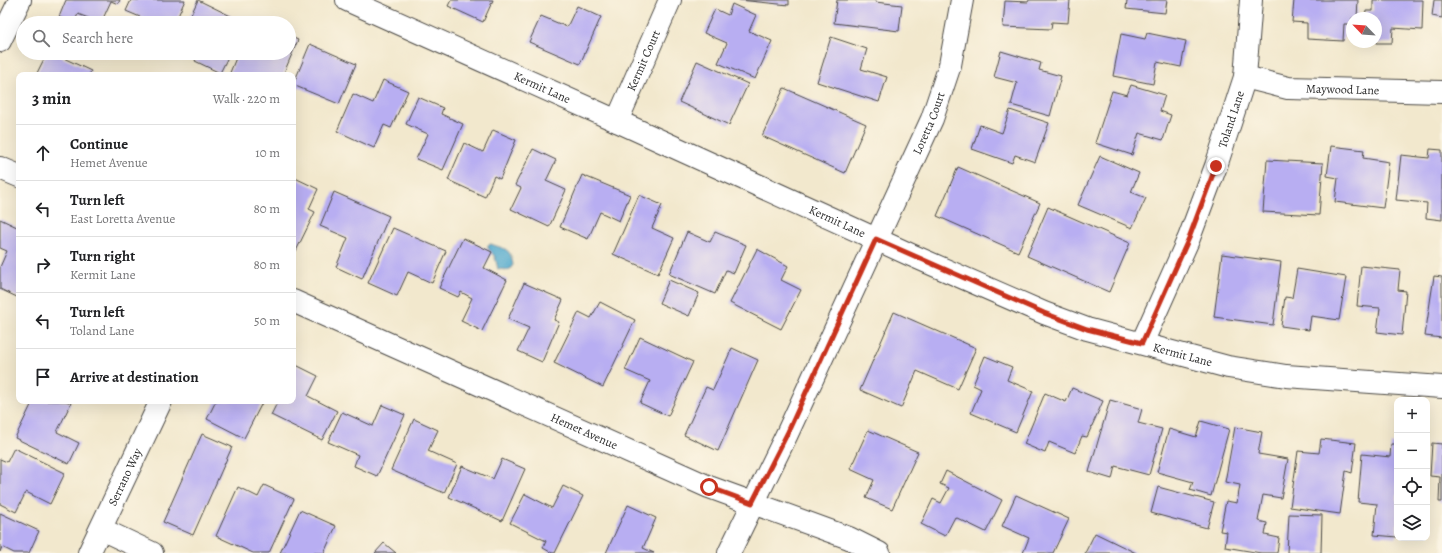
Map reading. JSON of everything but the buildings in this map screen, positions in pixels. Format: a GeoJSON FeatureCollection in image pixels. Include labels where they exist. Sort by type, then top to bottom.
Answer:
{"type":"FeatureCollection","features":[{"type":"Feature","properties":{"kind":"street"},"geometry":{"type":"LineString","coordinates":[[0,41],[20,0]]}},
{"type":"Feature","properties":{"kind":"street","name":"Kermit Lane"},"geometry":{"type":"LineString","coordinates":[[347,0],[371,5],[617,121],[876,239],[1044,313],[1087,329],[1228,367],[1286,376],[1442,387]]}},
{"type":"Feature","properties":{"kind":"street","name":"Kermit Court"},"geometry":{"type":"LineString","coordinates":[[617,121],[670,0]]}},
{"type":"Feature","properties":{"kind":"street","name":"Loretta Court"},"geometry":{"type":"LineString","coordinates":[[729,553],[752,503],[787,434],[932,118],[950,65],[962,0]]}},
{"type":"Feature","properties":{"kind":"street","name":"Toland Lane"},"geometry":{"type":"LineString","coordinates":[[1142,343],[1189,238],[1216,166],[1245,77],[1250,0]]}},
{"type":"Feature","properties":{"kind":"street","name":"Maywood Lane"},"geometry":{"type":"LineString","coordinates":[[1245,77],[1288,88],[1442,92]]}},
{"type":"Feature","properties":{"kind":"street"},"geometry":{"type":"LineString","coordinates":[[0,168],[16,175]]}},
{"type":"Feature","properties":{"kind":"street","name":"Hemet Avenue"},"geometry":{"type":"LineString","coordinates":[[296,302],[709,487],[850,538],[879,553]]}},
{"type":"Feature","properties":{"kind":"street","name":"Serrano Way"},"geometry":{"type":"LineString","coordinates":[[89,553],[160,404]]}},
{"type":"Feature","properties":{"kind":"street"},"geometry":{"type":"LineString","coordinates":[[101,529],[152,553]]}},
{"type":"Feature","properties":{"kind":"water"},"geometry":{"type":"Polygon","coordinates":[[[491,244],[509,252],[513,265],[509,270],[498,269],[495,257],[488,248],[488,245],[491,244]]]}},
{"type":"Feature","properties":{"kind":"route"},"geometry":{"type":"LineString","coordinates":[[709,487],[752,503],[787,434],[876,239],[1044,313],[1087,329],[1142,343],[1189,238],[1216,166]]}}]}
